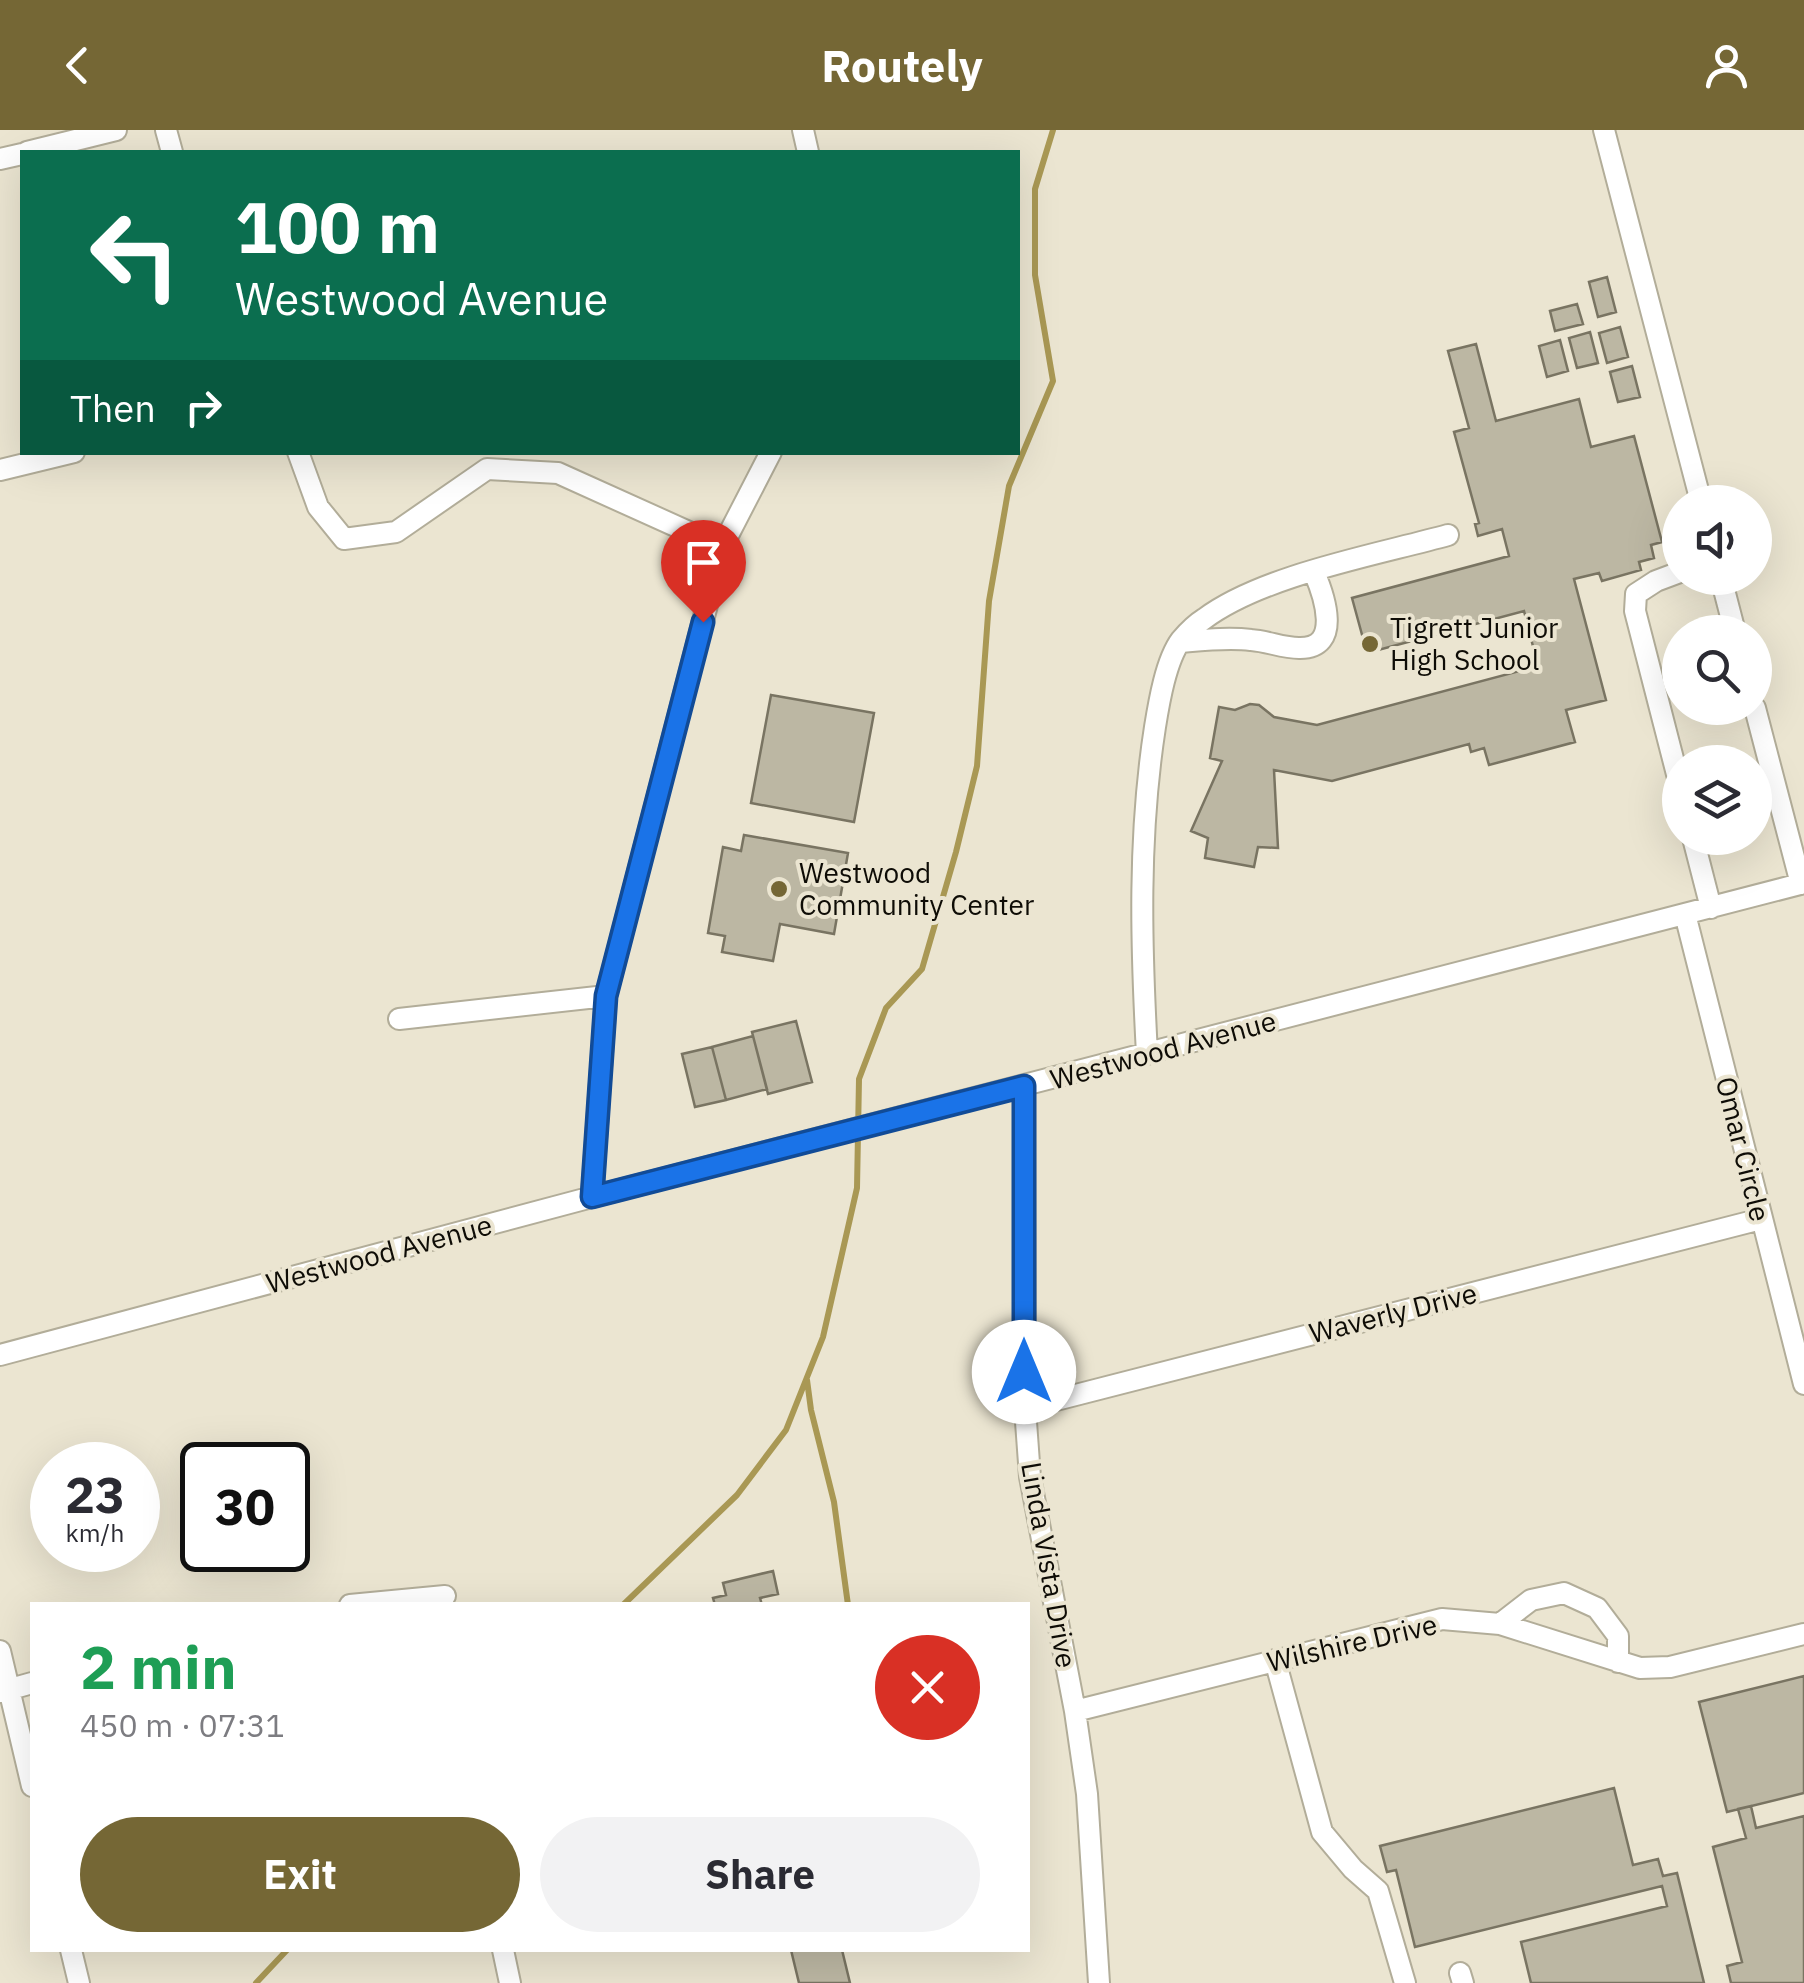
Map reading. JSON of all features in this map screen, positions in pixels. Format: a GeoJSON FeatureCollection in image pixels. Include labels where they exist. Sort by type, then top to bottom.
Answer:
{"type":"FeatureCollection","features":[{"type":"Feature","properties":{"kind":"street"},"geometry":{"type":"LineString","coordinates":[[37,150],[116,130]]}},
{"type":"Feature","properties":{"kind":"street"},"geometry":{"type":"LineString","coordinates":[[1604,130],[1697,485]]}},
{"type":"Feature","properties":{"kind":"street"},"geometry":{"type":"LineString","coordinates":[[0,470],[62,455]]}},
{"type":"Feature","properties":{"kind":"street"},"geometry":{"type":"LineString","coordinates":[[299,455],[318,507],[344,539],[396,532],[487,468],[558,473],[722,547]]}},
{"type":"Feature","properties":{"kind":"street"},"geometry":{"type":"LineString","coordinates":[[592,1197],[606,996],[722,547],[770,455]]}},
{"type":"Feature","properties":{"kind":"street"},"geometry":{"type":"LineString","coordinates":[[1146,1054],[1141,952],[1144,798],[1161,692],[1180,642],[1204,619],[1236,600],[1314,572],[1448,535]]}},
{"type":"Feature","properties":{"kind":"street"},"geometry":{"type":"LineString","coordinates":[[1180,642],[1250,640],[1300,648],[1313,645],[1324,635],[1328,606],[1314,572]]}},
{"type":"Feature","properties":{"kind":"street"},"geometry":{"type":"LineString","coordinates":[[1662,579],[1636,594],[1635,611],[1669,745]]}},
{"type":"Feature","properties":{"kind":"street"},"geometry":{"type":"LineString","coordinates":[[1760,725],[1802,884]]}},
{"type":"Feature","properties":{"kind":"street"},"geometry":{"type":"LineString","coordinates":[[1697,855],[1711,908]]}},
{"type":"Feature","properties":{"kind":"street","name":"Westwood Avenue"},"geometry":{"type":"LineString","coordinates":[[0,1355],[592,1197],[1802,884]]}},
{"type":"Feature","properties":{"kind":"street","name":"Omar Circle"},"geometry":{"type":"LineString","coordinates":[[1685,914],[1804,1384]]}},
{"type":"Feature","properties":{"kind":"street"},"geometry":{"type":"LineString","coordinates":[[399,1019],[606,996]]}},
{"type":"Feature","properties":{"kind":"street","name":"Linda Vista Drive"},"geometry":{"type":"LineString","coordinates":[[1024,1086],[1025,1408],[1030,1477],[1076,1711],[1087,1794],[1100,1983]]}},
{"type":"Feature","properties":{"kind":"street","name":"Waverly Drive"},"geometry":{"type":"LineString","coordinates":[[1025,1408],[1760,1219]]}},
{"type":"Feature","properties":{"kind":"street"},"geometry":{"type":"LineString","coordinates":[[1500,1624],[1531,1600],[1564,1593],[1597,1608],[1618,1636],[1618,1662]]}},
{"type":"Feature","properties":{"kind":"street"},"geometry":{"type":"LineString","coordinates":[[382,1602],[445,1596]]}},
{"type":"Feature","properties":{"kind":"street","name":"Wilshire Drive"},"geometry":{"type":"LineString","coordinates":[[1076,1711],[1442,1619],[1500,1624],[1640,1668],[1670,1667],[1804,1634]]}},
{"type":"Feature","properties":{"kind":"street"},"geometry":{"type":"LineString","coordinates":[[0,1652],[5,1690],[30,1779]]}},
{"type":"Feature","properties":{"kind":"street"},"geometry":{"type":"LineString","coordinates":[[1276,1660],[1322,1832],[1352,1870],[1378,1891],[1405,1983]]}},
{"type":"Feature","properties":{"kind":"street"},"geometry":{"type":"LineString","coordinates":[[5,1690],[30,1684]]}},
{"type":"Feature","properties":{"kind":"street"},"geometry":{"type":"LineString","coordinates":[[71,1952],[79,1983]]}},
{"type":"Feature","properties":{"kind":"street"},"geometry":{"type":"LineString","coordinates":[[503,1952],[510,1983]]}},
{"type":"Feature","properties":{"kind":"building"},"geometry":{"type":"Polygon","coordinates":[[[1607,277],[1616,312],[1598,317],[1589,282],[1607,277]]]}},
{"type":"Feature","properties":{"kind":"building"},"geometry":{"type":"Polygon","coordinates":[[[1577,304],[1583,324],[1555,331],[1550,311],[1577,304]]]}},
{"type":"Feature","properties":{"kind":"building"},"geometry":{"type":"Polygon","coordinates":[[[1620,327],[1628,357],[1607,363],[1599,333],[1620,327]]]}},
{"type":"Feature","properties":{"kind":"building"},"geometry":{"type":"Polygon","coordinates":[[[1590,332],[1598,363],[1577,368],[1569,338],[1590,332]]]}},
{"type":"Feature","properties":{"kind":"building"},"geometry":{"type":"Polygon","coordinates":[[[1560,340],[1568,371],[1547,377],[1539,346],[1560,340]]]}},
{"type":"Feature","properties":{"kind":"building"},"geometry":{"type":"Polygon","coordinates":[[[1476,344],[1496,421],[1579,399],[1591,447],[1634,436],[1662,542],[1651,545],[1654,558],[1639,562],[1641,570],[1602,581],[1599,573],[1574,579],[1606,700],[1566,710],[1575,742],[1489,765],[1484,748],[1471,752],[1469,744],[1332,781],[1274,770],[1278,848],[1258,847],[1254,867],[1205,858],[1208,838],[1191,831],[1222,761],[1210,758],[1219,707],[1235,710],[1259,705],[1274,717],[1317,725],[1538,666],[1524,611],[1367,653],[1352,598],[1509,556],[1502,529],[1478,536],[1475,524],[1479,523],[1454,432],[1469,428],[1448,351],[1476,344]]]}},
{"type":"Feature","properties":{"kind":"building"},"geometry":{"type":"Polygon","coordinates":[[[1632,366],[1640,397],[1618,402],[1610,372],[1632,366]]]}},
{"type":"Feature","properties":{"kind":"building"},"geometry":{"type":"Polygon","coordinates":[[[771,695],[874,713],[854,822],[751,803],[771,695]]]}},
{"type":"Feature","properties":{"kind":"building","name":"Westwood Community Center"},"geometry":{"type":"Polygon","coordinates":[[[744,835],[848,853],[834,934],[780,924],[773,961],[722,952],[725,936],[708,933],[723,847],[741,851],[744,835]]]}},
{"type":"Feature","properties":{"kind":"building"},"geometry":{"type":"Polygon","coordinates":[[[796,1021],[812,1082],[768,1094],[752,1032],[796,1021]]]}},
{"type":"Feature","properties":{"kind":"building"},"geometry":{"type":"Polygon","coordinates":[[[753,1036],[767,1089],[726,1100],[712,1047],[753,1036]]]}},
{"type":"Feature","properties":{"kind":"building"},"geometry":{"type":"Polygon","coordinates":[[[712,1047],[726,1100],[695,1107],[682,1054],[712,1047]]]}},
{"type":"Feature","properties":{"kind":"building"},"geometry":{"type":"Polygon","coordinates":[[[773,1571],[778,1594],[760,1598],[761,1602],[714,1602],[713,1598],[726,1595],[723,1583],[773,1571]]]}},
{"type":"Feature","properties":{"kind":"building"},"geometry":{"type":"Polygon","coordinates":[[[1804,1676],[1804,1793],[1727,1812],[1699,1702],[1804,1676]]]}},
{"type":"Feature","properties":{"kind":"building"},"geometry":{"type":"Polygon","coordinates":[[[1614,1788],[1633,1865],[1658,1859],[1663,1876],[1677,1873],[1704,1983],[1531,1983],[1521,1942],[1667,1906],[1662,1886],[1415,1947],[1396,1870],[1387,1872],[1380,1846],[1614,1788]]]}},
{"type":"Feature","properties":{"kind":"building"},"geometry":{"type":"Polygon","coordinates":[[[1751,1806],[1756,1828],[1804,1816],[1804,1983],[1731,1983],[1727,1966],[1742,1962],[1713,1847],[1746,1838],[1738,1809],[1751,1806]]]}},
{"type":"Feature","properties":{"kind":"building"},"geometry":{"type":"Polygon","coordinates":[[[791,1952],[842,1952],[850,1983],[799,1983],[791,1952]]]}},
{"type":"Feature","properties":{"kind":"waterway"},"geometry":{"type":"LineString","coordinates":[[626,1602],[737,1495],[786,1430],[823,1337],[857,1188],[859,1079],[886,1008],[922,969],[956,852],[977,766],[989,601],[1009,486],[1053,381],[1035,275],[1035,189],[1053,130]]}},
{"type":"Feature","properties":{"kind":"waterway"},"geometry":{"type":"LineString","coordinates":[[807,1380],[834,1502],[848,1602]]}},
{"type":"Feature","properties":{"kind":"waterway"},"geometry":{"type":"LineString","coordinates":[[256,1983],[285,1952]]}},
{"type":"Feature","properties":{"kind":"place","name":"Tigrett Junior High School"},"geometry":{"type":"Point","coordinates":[1370,644]}},
{"type":"Feature","properties":{"kind":"place","name":"Westwood Community Center"},"geometry":{"type":"Point","coordinates":[779,889]}},
{"type":"Feature","properties":{"kind":"route"},"geometry":{"type":"LineString","coordinates":[[703,622],[606,996],[592,1197],[1024,1086],[1024,1372]]}}]}
